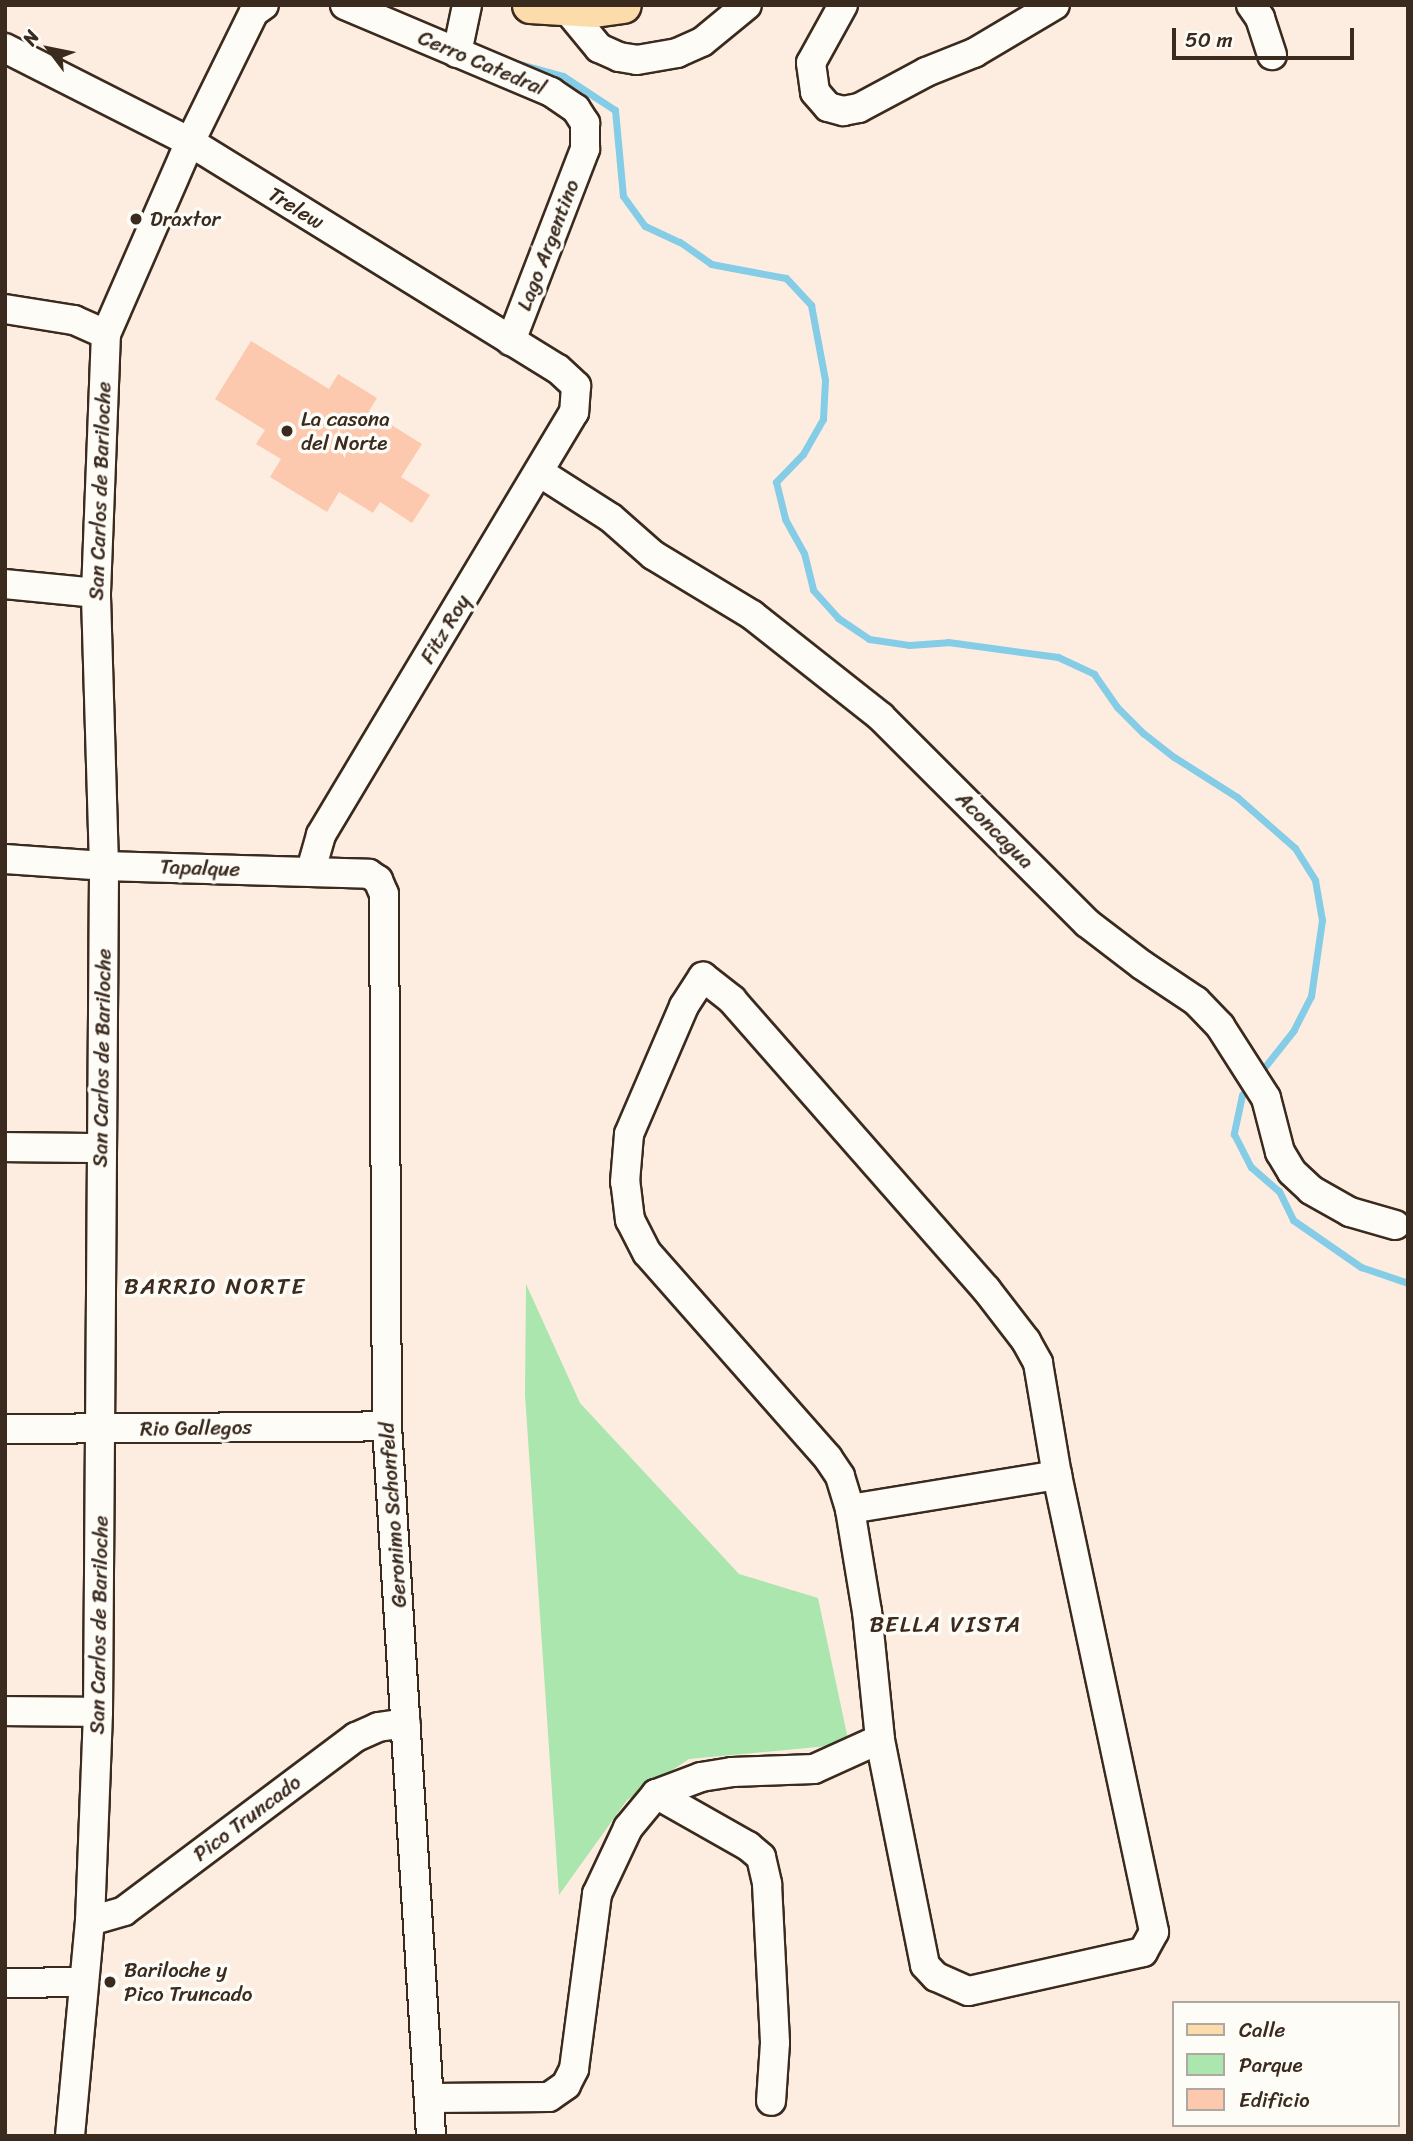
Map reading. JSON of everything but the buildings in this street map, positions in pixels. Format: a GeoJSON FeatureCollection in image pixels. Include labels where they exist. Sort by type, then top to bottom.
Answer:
{"type":"FeatureCollection","features":[{"type":"Feature","properties":{"kind":"main road"},"geometry":{"type":"LineString","coordinates":[[530,5],[566,8],[623,5]]}},
{"type":"Feature","properties":{"kind":"street","name":"Cerro Catedral"},"geometry":{"type":"LineString","coordinates":[[345,5],[551,92],[576,109],[585,123],[585,149]]}},
{"type":"Feature","properties":{"kind":"street"},"geometry":{"type":"LineString","coordinates":[[457,52],[467,5]]}},
{"type":"Feature","properties":{"kind":"street"},"geometry":{"type":"LineString","coordinates":[[566,8],[598,48],[619,57],[637,60],[677,53],[702,41],[747,5]]}},
{"type":"Feature","properties":{"kind":"street"},"geometry":{"type":"LineString","coordinates":[[843,5],[811,63],[815,92],[828,107],[843,111],[859,108],[926,72],[974,52],[1055,5]]}},
{"type":"Feature","properties":{"kind":"street"},"geometry":{"type":"LineString","coordinates":[[1251,5],[1260,18],[1272,54]]}},
{"type":"Feature","properties":{"kind":"street","name":"San Carlos de Bariloche"},"geometry":{"type":"LineString","coordinates":[[70,2136],[90,1921],[98,1712],[104,866],[96,593],[106,334],[190,142],[259,9]]}},
{"type":"Feature","properties":{"kind":"street","name":"Trelew"},"geometry":{"type":"LineString","coordinates":[[5,48],[190,142],[558,369],[576,386]]}},
{"type":"Feature","properties":{"kind":"street","name":"Lago Argentino"},"geometry":{"type":"LineString","coordinates":[[511,341],[585,149]]}},
{"type":"Feature","properties":{"kind":"street"},"geometry":{"type":"LineString","coordinates":[[5,309],[74,320],[106,334]]}},
{"type":"Feature","properties":{"kind":"street","name":"Fitz Roy"},"geometry":{"type":"LineString","coordinates":[[311,872],[321,835],[574,412],[576,386]]}},
{"type":"Feature","properties":{"kind":"street","name":"Aconcagua"},"geometry":{"type":"LineString","coordinates":[[539,472],[611,518],[653,555],[752,615],[881,718],[1087,923],[1142,965],[1196,1001],[1220,1026],[1266,1098],[1280,1152],[1292,1172],[1311,1190],[1350,1212],[1395,1226]]}},
{"type":"Feature","properties":{"kind":"street"},"geometry":{"type":"LineString","coordinates":[[5,584],[96,593]]}},
{"type":"Feature","properties":{"kind":"street","name":"Tapalque"},"geometry":{"type":"LineString","coordinates":[[5,859],[104,866],[369,874],[379,880],[384,894]]}},
{"type":"Feature","properties":{"kind":"street","name":"Geronimo Schonfeld"},"geometry":{"type":"LineString","coordinates":[[384,894],[387,1426],[431,2098],[431,2136]]}},
{"type":"Feature","properties":{"kind":"street"},"geometry":{"type":"LineString","coordinates":[[703,977],[732,1000],[986,1289],[1026,1341],[1038,1363],[1046,1396],[1058,1475],[1154,1932],[1143,1952],[968,1991],[936,1977],[925,1965],[880,1739],[867,1612],[850,1509],[839,1476],[828,1458],[646,1253],[630,1220],[625,1182],[629,1134],[684,1006],[703,977]]}},
{"type":"Feature","properties":{"kind":"street"},"geometry":{"type":"LineString","coordinates":[[5,1147],[101,1148]]}},
{"type":"Feature","properties":{"kind":"street","name":"Rio Gallegos"},"geometry":{"type":"LineString","coordinates":[[5,1429],[387,1426]]}},
{"type":"Feature","properties":{"kind":"street"},"geometry":{"type":"LineString","coordinates":[[850,1509],[1058,1475]]}},
{"type":"Feature","properties":{"kind":"street"},"geometry":{"type":"LineString","coordinates":[[5,1711],[98,1712]]}},
{"type":"Feature","properties":{"kind":"street","name":"Pico Truncado"},"geometry":{"type":"LineString","coordinates":[[90,1921],[124,1911],[356,1737],[378,1727],[406,1723]]}},
{"type":"Feature","properties":{"kind":"street"},"geometry":{"type":"LineString","coordinates":[[431,2098],[549,2096],[566,2085],[574,2068],[597,1895],[628,1828],[656,1794],[701,1777],[732,1772],[814,1769],[880,1739]]}},
{"type":"Feature","properties":{"kind":"street"},"geometry":{"type":"LineString","coordinates":[[656,1794],[748,1846],[761,1857],[767,1884],[775,2043],[771,2101]]}},
{"type":"Feature","properties":{"kind":"street"},"geometry":{"type":"LineString","coordinates":[[5,1983],[83,1982]]}},
{"type":"Feature","properties":{"kind":"green space"},"geometry":{"type":"Polygon","coordinates":[[[526,1284],[580,1403],[739,1574],[818,1598],[849,1744],[689,1759],[627,1800],[559,1895],[525,1395],[526,1284]]]}},
{"type":"Feature","properties":{"kind":"waterway"},"geometry":{"type":"LineString","coordinates":[[519,64],[563,76],[615,110],[623,196],[645,226],[680,242],[711,264],[786,278],[811,305],[825,380],[823,419],[803,454],[776,482],[785,519],[804,553],[813,590],[838,618],[869,639],[909,645],[948,642],[1058,657],[1094,674],[1117,707],[1143,733],[1174,757],[1237,797],[1295,848],[1315,880],[1322,920],[1311,996],[1294,1030],[1259,1074]]}},
{"type":"Feature","properties":{"kind":"waterway"},"geometry":{"type":"LineString","coordinates":[[1249,1086],[1242,1095],[1234,1134],[1251,1167],[1279,1191],[1293,1220],[1361,1267],[1408,1283]]}},
{"type":"Feature","properties":{"kind":"place","name":"Draxtor"},"geometry":{"type":"Point","coordinates":[136,219]}},
{"type":"Feature","properties":{"kind":"place","name":"La casona del Norte"},"geometry":{"type":"Point","coordinates":[287,431]}},
{"type":"Feature","properties":{"kind":"place","name":"Bariloche y Pico Truncado"},"geometry":{"type":"Point","coordinates":[110,1982]}},
{"type":"Feature","properties":{"kind":"district","name":"BARRIO NORTE"},"geometry":{"type":"Point","coordinates":[215,1287]}},
{"type":"Feature","properties":{"kind":"district","name":"BELLA VISTA"},"geometry":{"type":"Point","coordinates":[946,1625]}}]}
